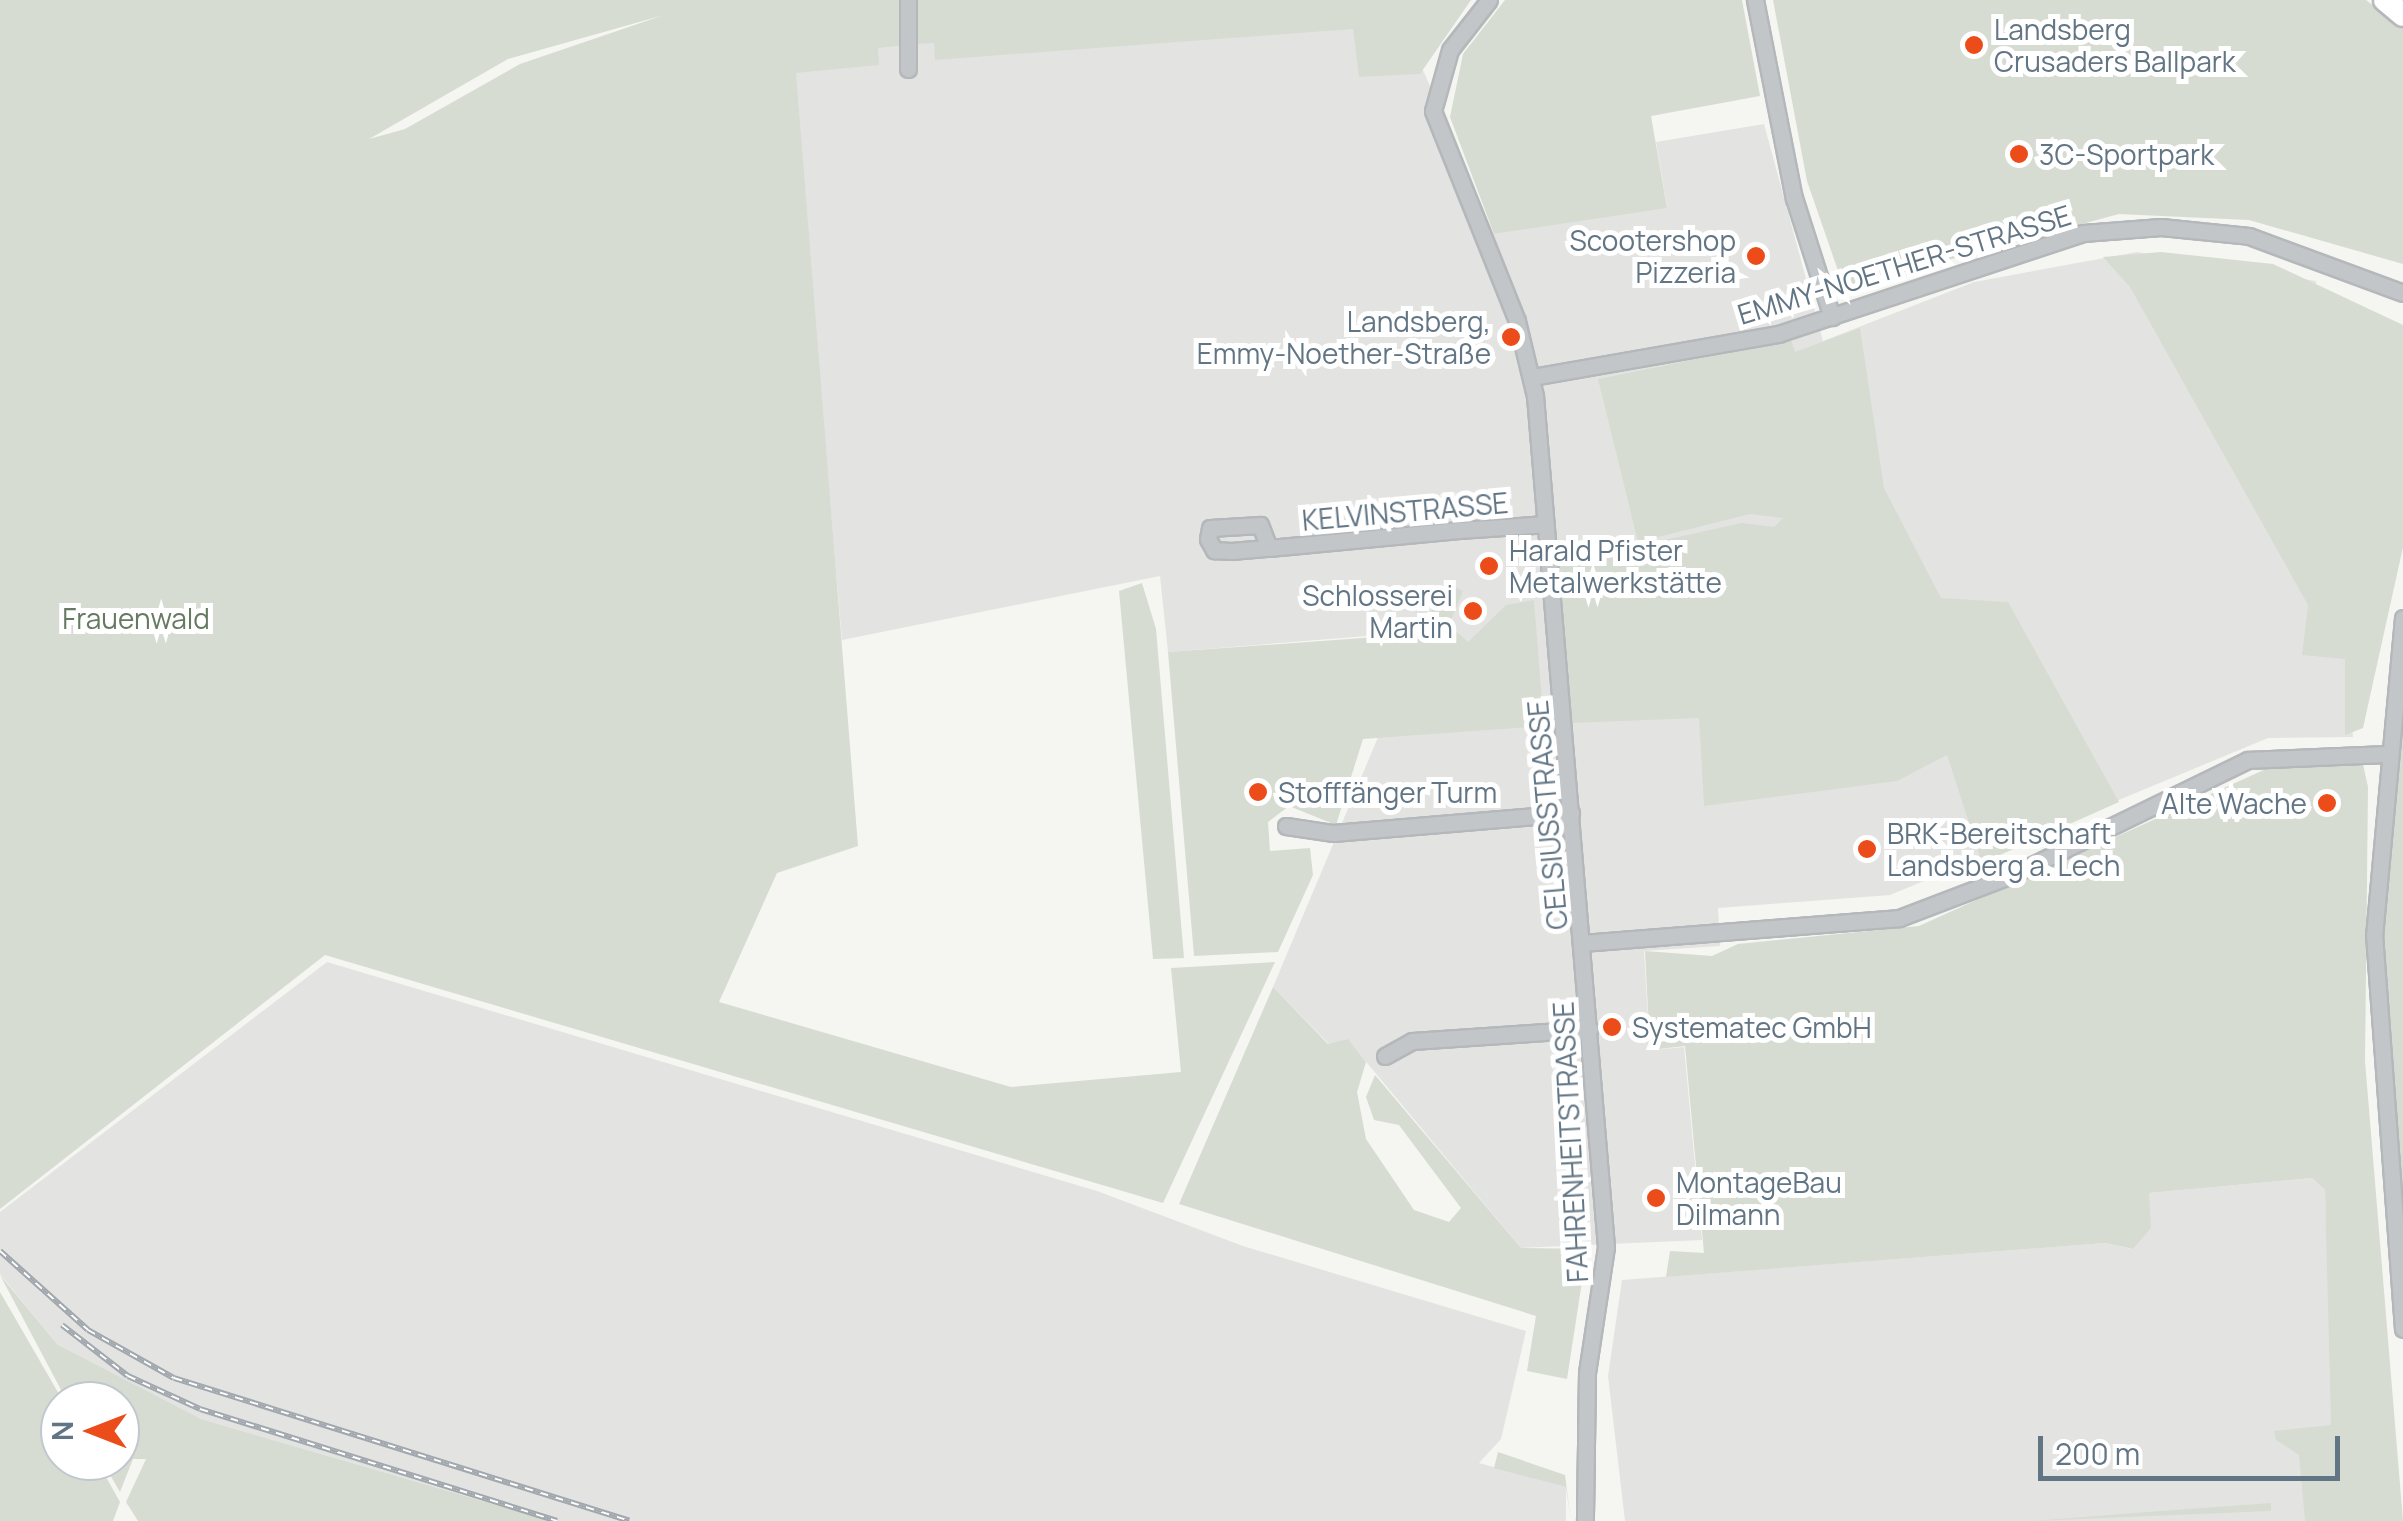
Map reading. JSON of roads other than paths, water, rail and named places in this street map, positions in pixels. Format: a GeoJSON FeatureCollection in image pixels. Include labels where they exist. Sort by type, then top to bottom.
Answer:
{"type":"FeatureCollection","features":[{"type":"Feature","properties":{"kind":"highway"},"geometry":{"type":"LineString","coordinates":[[2385,0],[2403,16]]}},
{"type":"Feature","properties":{"kind":"street"},"geometry":{"type":"LineString","coordinates":[[908,0],[908,69]]}},
{"type":"Feature","properties":{"kind":"street","name":"CELSIUSSTRASSE"},"geometry":{"type":"LineString","coordinates":[[1488,0],[1450,50],[1433,110],[1532,378],[1583,943],[1900,918],[2014,874],[2248,760],[2385,754]]}},
{"type":"Feature","properties":{"kind":"street"},"geometry":{"type":"LineString","coordinates":[[1755,0],[1794,198],[1832,317]]}},
{"type":"Feature","properties":{"kind":"street","name":"EMMY-NOETHER-STRASSE"},"geometry":{"type":"LineString","coordinates":[[1532,378],[1694,352],[1832,317],[2018,249],[2161,227],[2288,245],[2403,293]]}},
{"type":"Feature","properties":{"kind":"street","name":"KELVINSTRASSE"},"geometry":{"type":"LineString","coordinates":[[1269,548],[1545,524]]}},
{"type":"Feature","properties":{"kind":"street"},"geometry":{"type":"LineString","coordinates":[[2403,618],[2385,754],[2376,1014],[2403,1329]]}},
{"type":"Feature","properties":{"kind":"street"},"geometry":{"type":"LineString","coordinates":[[1286,826],[1332,833],[1571,812]]}},
{"type":"Feature","properties":{"kind":"street","name":"FAHRENHEITSTRASSE"},"geometry":{"type":"LineString","coordinates":[[1583,943],[1606,1247],[1586,1398],[1585,1521]]}},
{"type":"Feature","properties":{"kind":"street"},"geometry":{"type":"LineString","coordinates":[[1384,1056],[1412,1041],[1590,1029]]}},
{"type":"Feature","properties":{"kind":"railway"},"geometry":{"type":"LineString","coordinates":[[0,1251],[88,1330],[174,1378],[629,1521]]}},
{"type":"Feature","properties":{"kind":"railway"},"geometry":{"type":"LineString","coordinates":[[62,1325],[128,1376],[200,1409],[557,1521]]}},
{"type":"Feature","properties":{"kind":"place","name":"Landsberg Crusaders Ballpark"},"geometry":{"type":"Point","coordinates":[1974,45]}},
{"type":"Feature","properties":{"kind":"place","name":"3C-Sportpark"},"geometry":{"type":"Point","coordinates":[2019,154]}},
{"type":"Feature","properties":{"kind":"place","name":"Scootershop Pizzeria"},"geometry":{"type":"Point","coordinates":[1756,256]}},
{"type":"Feature","properties":{"kind":"place","name":"Landsberg, Emmy-Noether-Straße"},"geometry":{"type":"Point","coordinates":[1511,337]}},
{"type":"Feature","properties":{"kind":"place","name":"Harald Pfister Metalwerkstätte"},"geometry":{"type":"Point","coordinates":[1489,566]}},
{"type":"Feature","properties":{"kind":"place","name":"Schlosserei Martin"},"geometry":{"type":"Point","coordinates":[1473,611]}},
{"type":"Feature","properties":{"kind":"place","name":"Stofffänger Turm"},"geometry":{"type":"Point","coordinates":[1258,792]}},
{"type":"Feature","properties":{"kind":"place","name":"Alte Wache"},"geometry":{"type":"Point","coordinates":[2327,803]}},
{"type":"Feature","properties":{"kind":"place","name":"BRK-Bereitschaft Landsberg a. Lech"},"geometry":{"type":"Point","coordinates":[1867,849]}},
{"type":"Feature","properties":{"kind":"place","name":"Systematec GmbH"},"geometry":{"type":"Point","coordinates":[1612,1027]}},
{"type":"Feature","properties":{"kind":"place","name":"MontageBau Dilmann"},"geometry":{"type":"Point","coordinates":[1656,1198]}},
{"type":"Feature","properties":{"kind":"park label","name":"Frauenwald"},"geometry":{"type":"Point","coordinates":[136,618]}}]}
